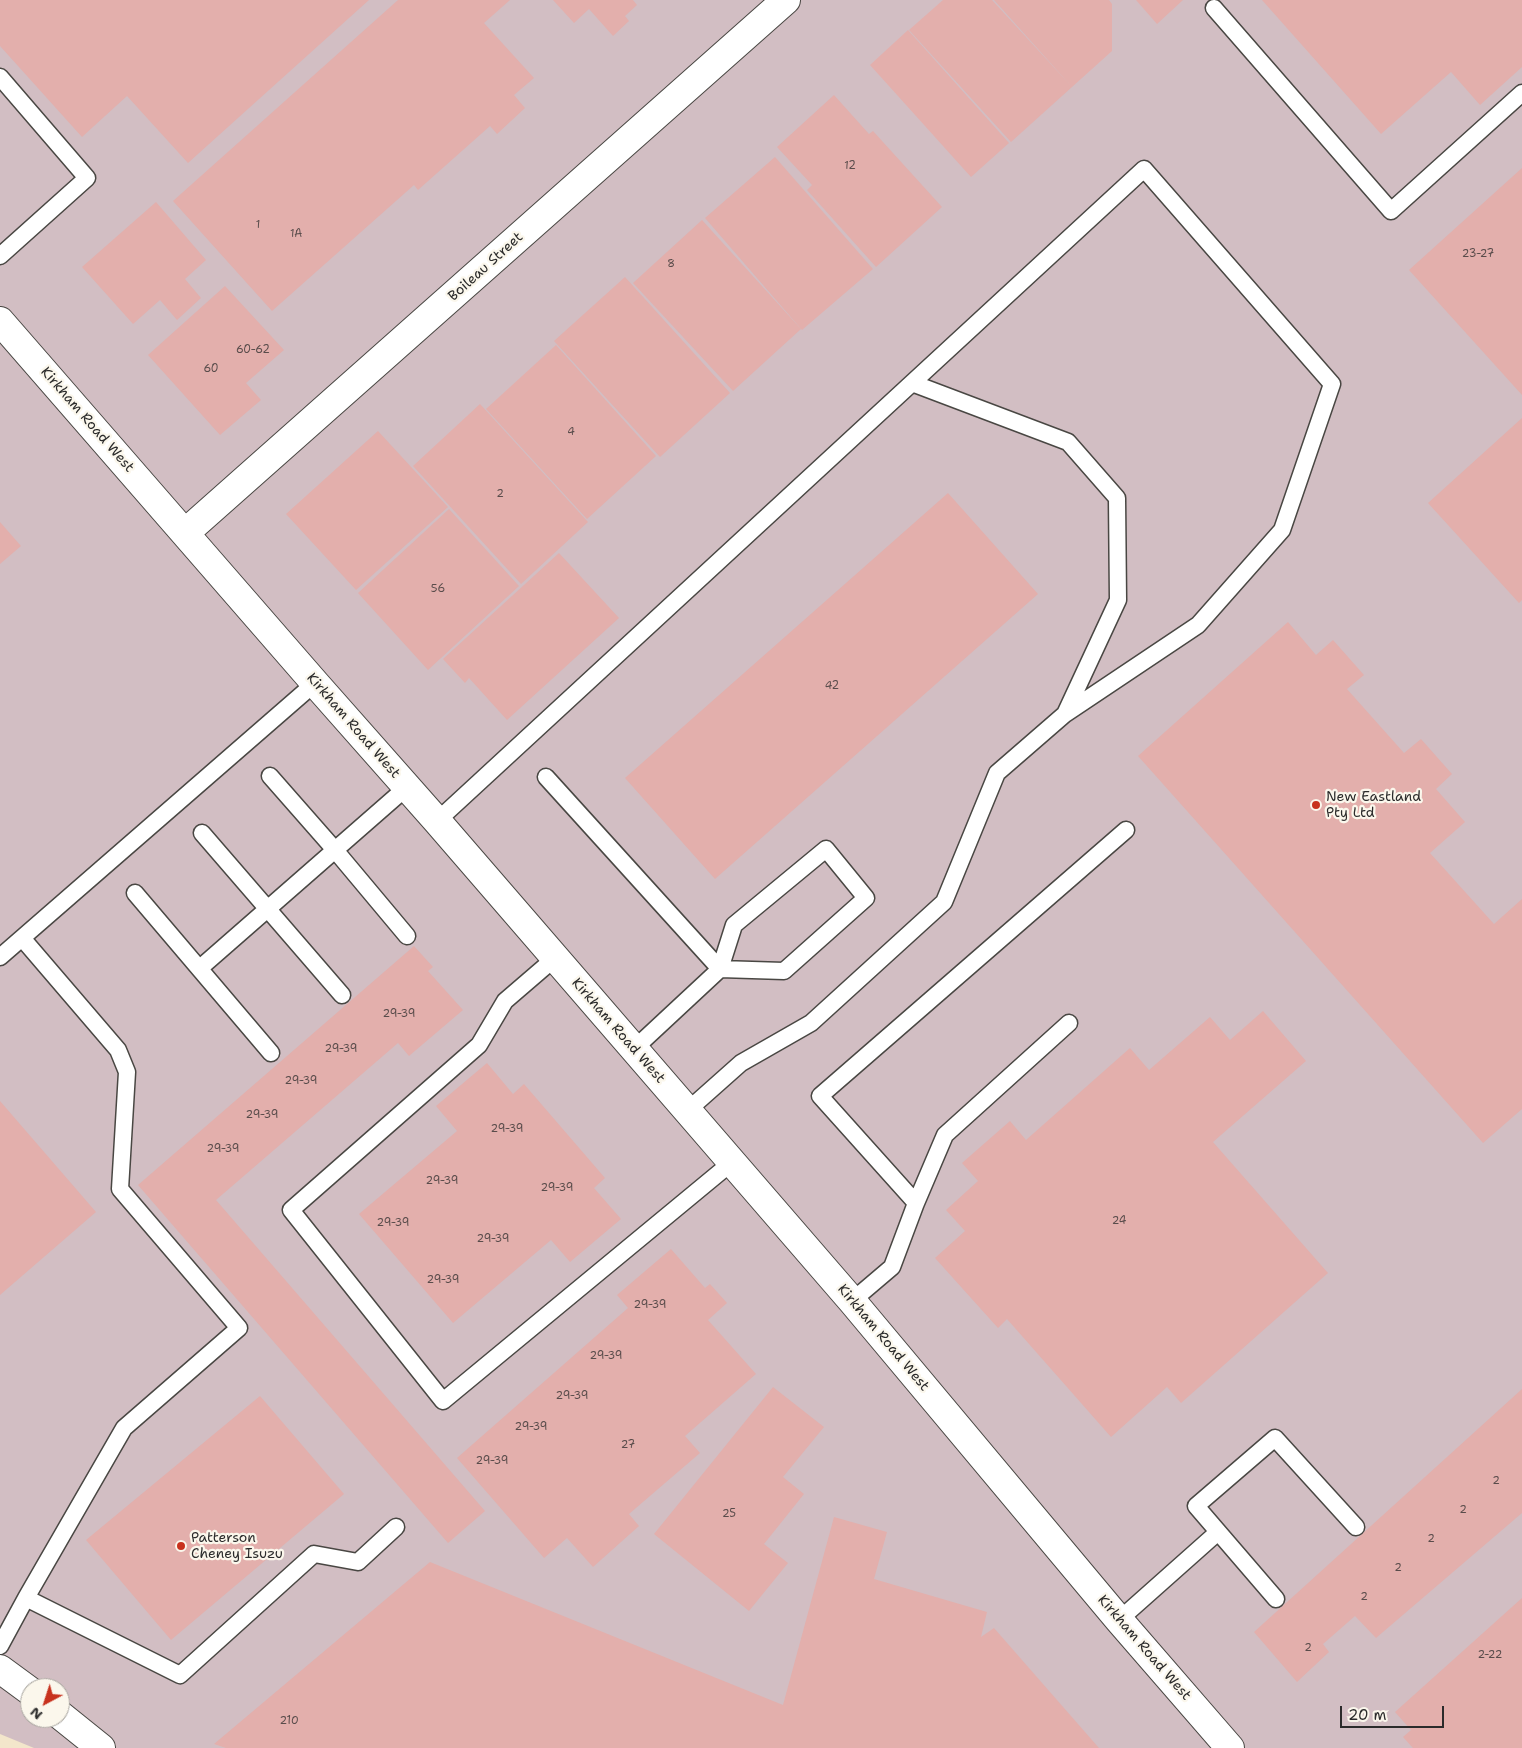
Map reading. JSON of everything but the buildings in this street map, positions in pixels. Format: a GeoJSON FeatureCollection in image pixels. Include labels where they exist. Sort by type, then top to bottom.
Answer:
{"type":"FeatureCollection","features":[{"type":"Feature","properties":{"kind":"street","name":"Boileau Street"},"geometry":{"type":"LineString","coordinates":[[185,533],[786,0]]}},
{"type":"Feature","properties":{"kind":"street","name":"Kirkham Road West"},"geometry":{"type":"LineString","coordinates":[[0,321],[315,683],[437,820],[852,1301],[1119,1620],[1230,1748]]}},
{"type":"Feature","properties":{"kind":"street"},"geometry":{"type":"LineString","coordinates":[[0,1669],[20,1684]]}},
{"type":"Feature","properties":{"kind":"street"},"geometry":{"type":"LineString","coordinates":[[70,1723],[101,1748]]}},
{"type":"Feature","properties":{"kind":"lane"},"geometry":{"type":"LineString","coordinates":[[1214,8],[1391,210],[1522,93]]}},
{"type":"Feature","properties":{"kind":"lane"},"geometry":{"type":"LineString","coordinates":[[0,77],[87,178],[0,256]]}},
{"type":"Feature","properties":{"kind":"lane"},"geometry":{"type":"LineString","coordinates":[[437,820],[1144,169],[1332,384],[1282,530],[1198,625],[1065,714],[997,773],[944,902],[811,1023],[741,1063],[687,1111]]}},
{"type":"Feature","properties":{"kind":"lane"},"geometry":{"type":"LineString","coordinates":[[912,383],[1068,442],[1116,498],[1118,600],[1065,714]]}},
{"type":"Feature","properties":{"kind":"lane"},"geometry":{"type":"LineString","coordinates":[[0,957],[315,683]]}},
{"type":"Feature","properties":{"kind":"lane"},"geometry":{"type":"LineString","coordinates":[[270,776],[407,936]]}},
{"type":"Feature","properties":{"kind":"lane"},"geometry":{"type":"LineString","coordinates":[[546,776],[720,969],[784,971],[866,898],[826,849],[734,925],[720,969],[634,1049]]}},
{"type":"Feature","properties":{"kind":"lane"},"geometry":{"type":"LineString","coordinates":[[200,968],[407,787]]}},
{"type":"Feature","properties":{"kind":"lane"},"geometry":{"type":"LineString","coordinates":[[916,1203],[820,1096],[1126,830]]}},
{"type":"Feature","properties":{"kind":"lane"},"geometry":{"type":"LineString","coordinates":[[202,832],[342,995]]}},
{"type":"Feature","properties":{"kind":"lane"},"geometry":{"type":"LineString","coordinates":[[135,892],[271,1053]]}},
{"type":"Feature","properties":{"kind":"lane"},"geometry":{"type":"LineString","coordinates":[[0,1646],[124,1428],[239,1328],[120,1189],[127,1072],[118,1050],[22,938]]}},
{"type":"Feature","properties":{"kind":"lane"},"geometry":{"type":"LineString","coordinates":[[555,958],[505,1001],[479,1045],[291,1210],[444,1402],[732,1163]]}},
{"type":"Feature","properties":{"kind":"lane"},"geometry":{"type":"LineString","coordinates":[[852,1301],[892,1267],[916,1203],[945,1135],[1069,1023]]}},
{"type":"Feature","properties":{"kind":"lane"},"geometry":{"type":"LineString","coordinates":[[1276,1599],[1196,1506],[1275,1438],[1356,1527]]}},
{"type":"Feature","properties":{"kind":"lane"},"geometry":{"type":"LineString","coordinates":[[26,1598],[180,1675],[314,1554],[358,1562],[396,1527]]}},
{"type":"Feature","properties":{"kind":"lane"},"geometry":{"type":"LineString","coordinates":[[1119,1620],[1218,1532]]}},
{"type":"Feature","properties":{"kind":"shaded area"},"geometry":{"type":"Polygon","coordinates":[[[0,0],[1522,0],[1522,1748],[34,1748],[0,1734],[0,0]]]}},
{"type":"Feature","properties":{"kind":"place","name":"New Eastland Pty Ltd"},"geometry":{"type":"Point","coordinates":[1316,805]}},
{"type":"Feature","properties":{"kind":"place","name":"Patterson Cheney Isuzu"},"geometry":{"type":"Point","coordinates":[181,1546]}}]}
